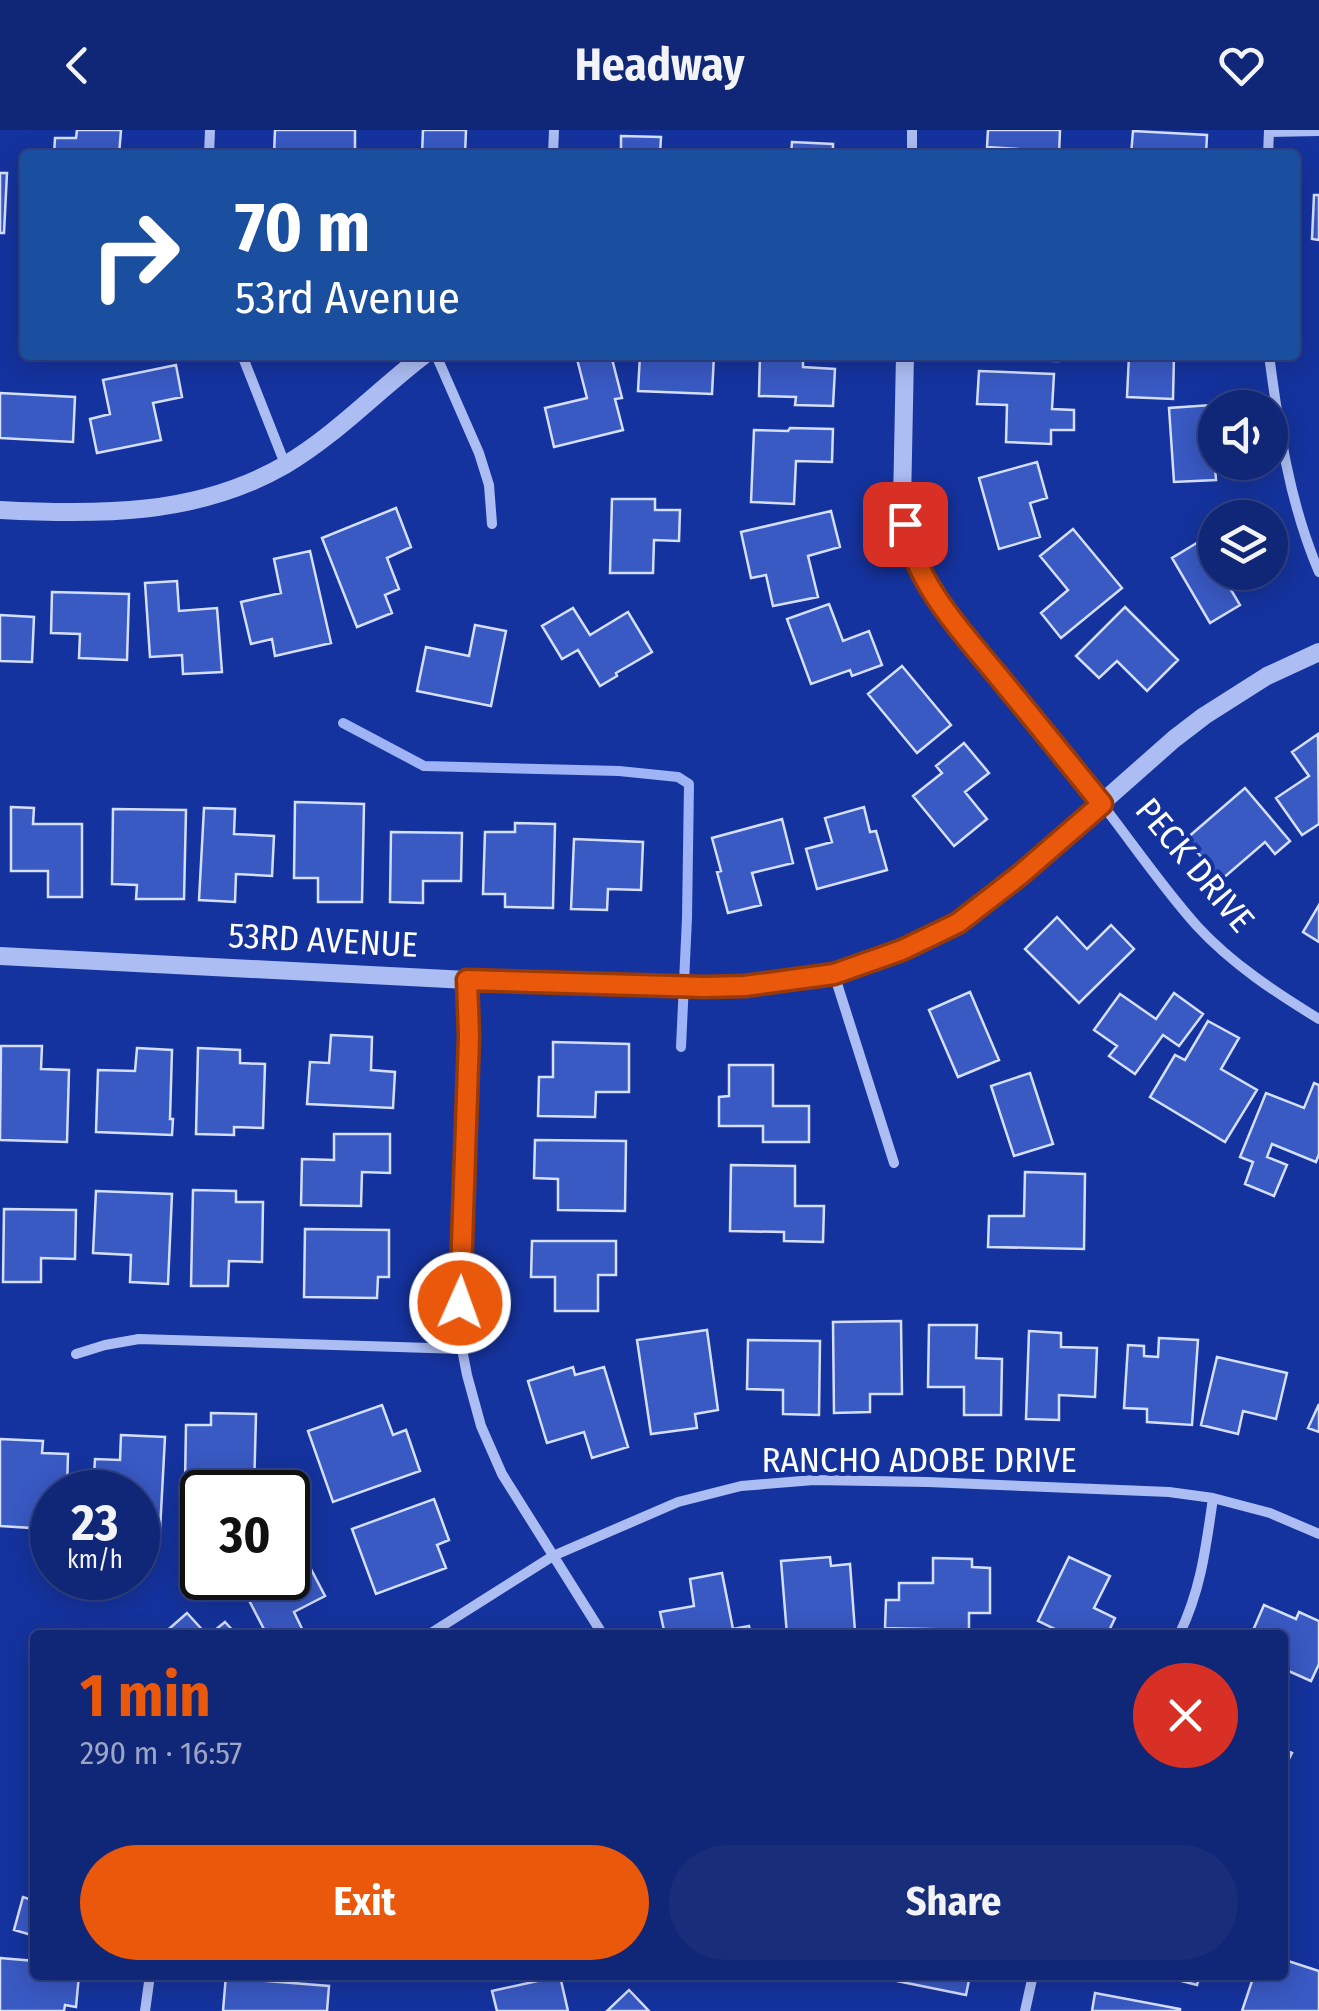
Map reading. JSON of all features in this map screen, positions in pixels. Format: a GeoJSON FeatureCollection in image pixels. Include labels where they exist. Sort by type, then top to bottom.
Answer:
{"type":"FeatureCollection","features":[{"type":"Feature","properties":{"kind":"street"},"geometry":{"type":"LineString","coordinates":[[1269,131],[1319,132]]}},
{"type":"Feature","properties":{"kind":"street"},"geometry":{"type":"LineString","coordinates":[[244,360],[286,464]]}},
{"type":"Feature","properties":{"kind":"street"},"geometry":{"type":"LineString","coordinates":[[0,510],[77,514],[150,509],[220,492],[286,464],[418,360]]}},
{"type":"Feature","properties":{"kind":"street"},"geometry":{"type":"LineString","coordinates":[[438,360],[489,484],[492,524]]}},
{"type":"Feature","properties":{"kind":"street","name":"PECK DRIVE"},"geometry":{"type":"LineString","coordinates":[[905,360],[902,502],[909,546],[924,577],[949,614],[1198,926],[1246,972],[1319,1019]]}},
{"type":"Feature","properties":{"kind":"street"},"geometry":{"type":"LineString","coordinates":[[1270,360],[1283,448],[1302,533],[1319,572]]}},
{"type":"Feature","properties":{"kind":"street","name":"53RD AVENUE"},"geometry":{"type":"LineString","coordinates":[[0,956],[664,987],[745,986],[834,974],[902,950],[958,923],[1020,875],[1204,716],[1267,676],[1319,652]]}},
{"type":"Feature","properties":{"kind":"street"},"geometry":{"type":"LineString","coordinates":[[834,974],[894,1163]]}},
{"type":"Feature","properties":{"kind":"street"},"geometry":{"type":"LineString","coordinates":[[467,980],[469,1036],[460,1303],[467,1375],[502,1474],[600,1630]]}},
{"type":"Feature","properties":{"kind":"street"},"geometry":{"type":"LineString","coordinates":[[76,1354],[139,1340],[462,1348]]}},
{"type":"Feature","properties":{"kind":"street","name":"RANCHO ADOBE DRIVE"},"geometry":{"type":"LineString","coordinates":[[436,1630],[552,1556],[678,1502],[741,1486],[796,1481],[928,1482],[1170,1492],[1214,1498],[1270,1513],[1319,1534]]}},
{"type":"Feature","properties":{"kind":"street"},"geometry":{"type":"LineString","coordinates":[[1182,1630],[1193,1607],[1201,1576],[1214,1498]]}},
{"type":"Feature","properties":{"kind":"street"},"geometry":{"type":"LineString","coordinates":[[145,2011],[149,1980]]}},
{"type":"Feature","properties":{"kind":"street"},"geometry":{"type":"LineString","coordinates":[[1024,2011],[1032,1980]]}},
{"type":"Feature","properties":{"kind":"building"},"geometry":{"type":"Polygon","coordinates":[[[77,130],[121,130],[119,150],[54,150],[55,138],[76,138],[77,130]]]}},
{"type":"Feature","properties":{"kind":"building"},"geometry":{"type":"Polygon","coordinates":[[[275,130],[355,130],[355,150],[274,150],[275,130]]]}},
{"type":"Feature","properties":{"kind":"building"},"geometry":{"type":"Polygon","coordinates":[[[423,130],[466,130],[465,150],[422,150],[423,130]]]}},
{"type":"Feature","properties":{"kind":"building"},"geometry":{"type":"Polygon","coordinates":[[[988,130],[1060,130],[1059,150],[987,147],[988,130]]]}},
{"type":"Feature","properties":{"kind":"building"},"geometry":{"type":"Polygon","coordinates":[[[1133,131],[1207,135],[1206,150],[1131,150],[1133,131]]]}},
{"type":"Feature","properties":{"kind":"building"},"geometry":{"type":"Polygon","coordinates":[[[621,136],[661,137],[660,150],[621,150],[621,136]]]}},
{"type":"Feature","properties":{"kind":"building"},"geometry":{"type":"Polygon","coordinates":[[[792,142],[833,144],[833,150],[791,150],[792,142]]]}},
{"type":"Feature","properties":{"kind":"building"},"geometry":{"type":"Polygon","coordinates":[[[0,173],[7,173],[4,233],[0,233],[0,173]]]}},
{"type":"Feature","properties":{"kind":"building"},"geometry":{"type":"Polygon","coordinates":[[[1314,195],[1319,195],[1319,240],[1312,239],[1314,195]]]}},
{"type":"Feature","properties":{"kind":"building"},"geometry":{"type":"Polygon","coordinates":[[[577,360],[612,360],[622,398],[615,399],[623,430],[554,447],[545,408],[587,398],[577,360]]]}},
{"type":"Feature","properties":{"kind":"building"},"geometry":{"type":"Polygon","coordinates":[[[640,360],[714,360],[712,394],[638,391],[640,360]]]}},
{"type":"Feature","properties":{"kind":"building"},"geometry":{"type":"Polygon","coordinates":[[[760,360],[803,360],[803,367],[835,369],[833,406],[795,405],[796,397],[759,396],[760,360]]]}},
{"type":"Feature","properties":{"kind":"building"},"geometry":{"type":"Polygon","coordinates":[[[1129,360],[1174,360],[1173,399],[1127,397],[1129,360]]]}},
{"type":"Feature","properties":{"kind":"building"},"geometry":{"type":"Polygon","coordinates":[[[176,365],[182,397],[153,403],[161,440],[97,453],[90,419],[110,414],[103,380],[176,365]]]}},
{"type":"Feature","properties":{"kind":"building"},"geometry":{"type":"Polygon","coordinates":[[[979,371],[1054,374],[1052,409],[1074,410],[1074,430],[1051,430],[1051,444],[1006,442],[1007,405],[977,404],[979,371]]]}},
{"type":"Feature","properties":{"kind":"building"},"geometry":{"type":"Polygon","coordinates":[[[0,393],[75,397],[73,442],[0,438],[0,393]]]}},
{"type":"Feature","properties":{"kind":"building"},"geometry":{"type":"Polygon","coordinates":[[[1198,406],[1198,480],[1216,480],[1174,482],[1169,408],[1198,406]]]}},
{"type":"Feature","properties":{"kind":"building"},"geometry":{"type":"Polygon","coordinates":[[[833,429],[832,462],[796,461],[794,504],[751,502],[754,430],[833,429]]]}},
{"type":"Feature","properties":{"kind":"building"},"geometry":{"type":"Polygon","coordinates":[[[1037,462],[1047,498],[1030,503],[1040,537],[999,549],[979,478],[1037,462]]]}},
{"type":"Feature","properties":{"kind":"building"},"geometry":{"type":"Polygon","coordinates":[[[612,499],[655,499],[655,510],[680,510],[679,541],[654,540],[653,573],[610,573],[612,499]]]}},
{"type":"Feature","properties":{"kind":"building"},"geometry":{"type":"Polygon","coordinates":[[[396,508],[411,547],[387,558],[399,589],[385,595],[392,613],[357,627],[322,538],[396,508]]]}},
{"type":"Feature","properties":{"kind":"building"},"geometry":{"type":"Polygon","coordinates":[[[831,511],[840,547],[808,556],[818,597],[773,606],[766,575],[751,578],[741,532],[831,511]]]}},
{"type":"Feature","properties":{"kind":"building"},"geometry":{"type":"Polygon","coordinates":[[[1073,529],[1122,588],[1061,638],[1041,613],[1068,590],[1040,556],[1073,529]]]}},
{"type":"Feature","properties":{"kind":"building"},"geometry":{"type":"Polygon","coordinates":[[[1198,542],[1198,590],[1231,590],[1240,605],[1210,623],[1172,558],[1198,542]]]}},
{"type":"Feature","properties":{"kind":"building"},"geometry":{"type":"Polygon","coordinates":[[[310,551],[331,643],[275,656],[272,639],[251,644],[241,602],[281,593],[274,559],[310,551]]]}},
{"type":"Feature","properties":{"kind":"building"},"geometry":{"type":"Polygon","coordinates":[[[177,581],[179,611],[217,608],[222,672],[183,674],[182,655],[150,657],[145,583],[177,581]]]}},
{"type":"Feature","properties":{"kind":"building"},"geometry":{"type":"Polygon","coordinates":[[[52,592],[129,594],[127,660],[79,658],[80,634],[51,633],[52,592]]]}},
{"type":"Feature","properties":{"kind":"building"},"geometry":{"type":"Polygon","coordinates":[[[829,604],[843,641],[869,631],[882,665],[852,676],[850,670],[811,684],[787,619],[829,604]]]}},
{"type":"Feature","properties":{"kind":"building"},"geometry":{"type":"Polygon","coordinates":[[[1125,607],[1178,660],[1147,691],[1117,661],[1099,678],[1076,656],[1125,607]]]}},
{"type":"Feature","properties":{"kind":"building"},"geometry":{"type":"Polygon","coordinates":[[[573,608],[590,635],[628,612],[652,652],[600,686],[578,650],[562,659],[542,626],[573,608]]]}},
{"type":"Feature","properties":{"kind":"building"},"geometry":{"type":"Polygon","coordinates":[[[0,615],[34,617],[32,662],[0,661],[0,615]]]}},
{"type":"Feature","properties":{"kind":"building"},"geometry":{"type":"Polygon","coordinates":[[[475,625],[506,631],[491,706],[417,691],[426,647],[469,656],[475,625]]]}},
{"type":"Feature","properties":{"kind":"building"},"geometry":{"type":"Polygon","coordinates":[[[902,666],[951,725],[917,753],[868,694],[902,666]]]}},
{"type":"Feature","properties":{"kind":"building"},"geometry":{"type":"Polygon","coordinates":[[[1318,734],[1319,824],[1302,835],[1276,798],[1309,776],[1292,752],[1318,734]]]}},
{"type":"Feature","properties":{"kind":"building"},"geometry":{"type":"Polygon","coordinates":[[[964,743],[989,773],[965,792],[987,819],[954,846],[913,796],[942,773],[936,766],[964,743]]]}},
{"type":"Feature","properties":{"kind":"building"},"geometry":{"type":"Polygon","coordinates":[[[1245,788],[1290,841],[1275,854],[1265,842],[1221,880],[1186,839],[1245,788]]]}},
{"type":"Feature","properties":{"kind":"building"},"geometry":{"type":"Polygon","coordinates":[[[295,802],[364,804],[362,902],[318,902],[318,878],[294,878],[295,802]]]}},
{"type":"Feature","properties":{"kind":"building"},"geometry":{"type":"Polygon","coordinates":[[[11,807],[34,808],[33,824],[82,824],[82,897],[48,897],[48,871],[11,871],[11,807]]]}},
{"type":"Feature","properties":{"kind":"building"},"geometry":{"type":"Polygon","coordinates":[[[864,807],[870,832],[876,831],[887,870],[817,889],[806,849],[832,842],[825,818],[864,807]]]}},
{"type":"Feature","properties":{"kind":"building"},"geometry":{"type":"Polygon","coordinates":[[[204,808],[235,809],[234,834],[274,836],[272,876],[236,874],[235,902],[199,900],[204,808]]]}},
{"type":"Feature","properties":{"kind":"building"},"geometry":{"type":"Polygon","coordinates":[[[113,809],[186,810],[184,899],[136,899],[137,885],[112,884],[113,809]]]}},
{"type":"Feature","properties":{"kind":"building"},"geometry":{"type":"Polygon","coordinates":[[[782,819],[793,863],[752,873],[761,905],[728,913],[712,838],[782,819]]]}},
{"type":"Feature","properties":{"kind":"building"},"geometry":{"type":"Polygon","coordinates":[[[515,823],[555,824],[553,908],[505,907],[505,894],[483,894],[485,832],[515,832],[515,823]]]}},
{"type":"Feature","properties":{"kind":"building"},"geometry":{"type":"Polygon","coordinates":[[[391,832],[462,833],[461,881],[423,881],[423,903],[390,902],[391,832]]]}},
{"type":"Feature","properties":{"kind":"building"},"geometry":{"type":"Polygon","coordinates":[[[574,839],[643,842],[641,890],[608,889],[607,910],[571,909],[574,839]]]}},
{"type":"Feature","properties":{"kind":"building"},"geometry":{"type":"Polygon","coordinates":[[[1319,905],[1319,942],[1303,932],[1319,905]]]}},
{"type":"Feature","properties":{"kind":"building"},"geometry":{"type":"Polygon","coordinates":[[[1057,917],[1087,949],[1111,925],[1134,949],[1079,1003],[1025,949],[1057,917]]]}},
{"type":"Feature","properties":{"kind":"building"},"geometry":{"type":"Polygon","coordinates":[[[970,992],[999,1060],[958,1077],[929,1010],[970,992]]]}},
{"type":"Feature","properties":{"kind":"building"},"geometry":{"type":"Polygon","coordinates":[[[1174,993],[1203,1014],[1179,1046],[1163,1035],[1135,1074],[1109,1056],[1117,1046],[1094,1030],[1120,994],[1156,1019],[1174,993]]]}},
{"type":"Feature","properties":{"kind":"building"},"geometry":{"type":"Polygon","coordinates":[[[1208,1021],[1239,1038],[1221,1069],[1257,1090],[1225,1142],[1150,1097],[1175,1055],[1185,1060],[1208,1021]]]}},
{"type":"Feature","properties":{"kind":"building"},"geometry":{"type":"Polygon","coordinates":[[[331,1035],[372,1037],[371,1070],[395,1072],[393,1108],[307,1104],[310,1062],[329,1063],[331,1035]]]}},
{"type":"Feature","properties":{"kind":"building"},"geometry":{"type":"Polygon","coordinates":[[[553,1042],[629,1044],[629,1092],[596,1092],[595,1117],[538,1116],[539,1077],[553,1077],[553,1042]]]}},
{"type":"Feature","properties":{"kind":"building"},"geometry":{"type":"Polygon","coordinates":[[[1,1046],[42,1046],[41,1069],[69,1070],[67,1142],[0,1140],[1,1046]]]}},
{"type":"Feature","properties":{"kind":"building"},"geometry":{"type":"Polygon","coordinates":[[[137,1048],[172,1050],[172,1135],[96,1132],[98,1070],[135,1071],[137,1048]]]}},
{"type":"Feature","properties":{"kind":"building"},"geometry":{"type":"Polygon","coordinates":[[[198,1048],[240,1050],[240,1063],[265,1064],[263,1128],[234,1127],[234,1135],[196,1134],[198,1048]]]}},
{"type":"Feature","properties":{"kind":"building"},"geometry":{"type":"Polygon","coordinates":[[[729,1065],[773,1065],[773,1106],[809,1106],[809,1142],[763,1142],[763,1126],[719,1126],[719,1097],[729,1096],[729,1065]]]}},
{"type":"Feature","properties":{"kind":"building"},"geometry":{"type":"Polygon","coordinates":[[[1030,1073],[1053,1144],[1014,1156],[991,1086],[1030,1073]]]}},
{"type":"Feature","properties":{"kind":"building"},"geometry":{"type":"Polygon","coordinates":[[[1314,1083],[1319,1085],[1316,1162],[1272,1144],[1267,1157],[1287,1165],[1274,1196],[1245,1184],[1253,1162],[1240,1157],[1266,1093],[1304,1108],[1314,1083]]]}},
{"type":"Feature","properties":{"kind":"building"},"geometry":{"type":"Polygon","coordinates":[[[334,1134],[390,1134],[390,1173],[362,1172],[361,1206],[301,1205],[302,1159],[334,1160],[334,1134]]]}},
{"type":"Feature","properties":{"kind":"building"},"geometry":{"type":"Polygon","coordinates":[[[535,1140],[626,1141],[625,1211],[558,1210],[558,1179],[534,1178],[535,1140]]]}},
{"type":"Feature","properties":{"kind":"building"},"geometry":{"type":"Polygon","coordinates":[[[731,1165],[795,1166],[795,1206],[824,1206],[823,1242],[784,1241],[784,1232],[730,1231],[731,1165]]]}},
{"type":"Feature","properties":{"kind":"building"},"geometry":{"type":"Polygon","coordinates":[[[1025,1172],[1085,1174],[1084,1249],[988,1247],[989,1216],[1024,1216],[1025,1172]]]}},
{"type":"Feature","properties":{"kind":"building"},"geometry":{"type":"Polygon","coordinates":[[[193,1190],[236,1191],[236,1202],[263,1202],[262,1262],[229,1261],[228,1286],[191,1286],[193,1190]]]}},
{"type":"Feature","properties":{"kind":"building"},"geometry":{"type":"Polygon","coordinates":[[[96,1191],[172,1194],[168,1284],[130,1282],[131,1255],[93,1253],[96,1191]]]}},
{"type":"Feature","properties":{"kind":"building"},"geometry":{"type":"Polygon","coordinates":[[[4,1209],[76,1210],[75,1259],[41,1258],[41,1282],[3,1282],[4,1209]]]}},
{"type":"Feature","properties":{"kind":"building"},"geometry":{"type":"Polygon","coordinates":[[[305,1229],[389,1230],[389,1277],[378,1277],[377,1298],[304,1297],[305,1229]]]}},
{"type":"Feature","properties":{"kind":"building"},"geometry":{"type":"Polygon","coordinates":[[[532,1241],[616,1241],[616,1275],[598,1275],[598,1311],[555,1311],[555,1277],[531,1277],[532,1241]]]}},
{"type":"Feature","properties":{"kind":"building"},"geometry":{"type":"Polygon","coordinates":[[[901,1321],[902,1394],[870,1394],[870,1412],[834,1413],[833,1322],[901,1321]]]}},
{"type":"Feature","properties":{"kind":"building"},"geometry":{"type":"Polygon","coordinates":[[[929,1325],[977,1325],[976,1358],[1002,1359],[1001,1415],[964,1415],[964,1387],[928,1387],[929,1325]]]}},
{"type":"Feature","properties":{"kind":"building"},"geometry":{"type":"Polygon","coordinates":[[[707,1330],[718,1410],[695,1414],[697,1428],[651,1434],[637,1340],[707,1330]]]}},
{"type":"Feature","properties":{"kind":"building"},"geometry":{"type":"Polygon","coordinates":[[[1029,1331],[1061,1333],[1061,1347],[1097,1348],[1095,1397],[1059,1395],[1059,1420],[1026,1419],[1029,1331]]]}},
{"type":"Feature","properties":{"kind":"building"},"geometry":{"type":"Polygon","coordinates":[[[1159,1338],[1198,1340],[1192,1425],[1147,1422],[1147,1409],[1124,1408],[1128,1345],[1144,1346],[1144,1356],[1158,1357],[1159,1338]]]}},
{"type":"Feature","properties":{"kind":"building"},"geometry":{"type":"Polygon","coordinates":[[[748,1340],[820,1341],[819,1415],[783,1414],[783,1390],[747,1389],[748,1340]]]}},
{"type":"Feature","properties":{"kind":"building"},"geometry":{"type":"Polygon","coordinates":[[[1217,1357],[1287,1373],[1276,1419],[1243,1411],[1238,1434],[1201,1425],[1217,1357]]]}},
{"type":"Feature","properties":{"kind":"building"},"geometry":{"type":"Polygon","coordinates":[[[573,1367],[575,1375],[604,1367],[628,1447],[592,1458],[584,1432],[547,1443],[528,1381],[573,1367]]]}},
{"type":"Feature","properties":{"kind":"building"},"geometry":{"type":"Polygon","coordinates":[[[1319,1404],[1319,1432],[1308,1428],[1319,1404]]]}},
{"type":"Feature","properties":{"kind":"building"},"geometry":{"type":"Polygon","coordinates":[[[382,1405],[393,1435],[406,1430],[420,1471],[333,1502],[308,1431],[382,1405]]]}},
{"type":"Feature","properties":{"kind":"building"},"geometry":{"type":"Polygon","coordinates":[[[211,1413],[256,1414],[255,1470],[185,1470],[186,1425],[211,1425],[211,1413]]]}},
{"type":"Feature","properties":{"kind":"building"},"geometry":{"type":"Polygon","coordinates":[[[121,1435],[165,1437],[160,1531],[160,1470],[94,1470],[95,1459],[120,1460],[121,1435]]]}},
{"type":"Feature","properties":{"kind":"building"},"geometry":{"type":"Polygon","coordinates":[[[0,1439],[43,1441],[42,1453],[68,1454],[68,1470],[30,1470],[30,1528],[0,1526],[0,1439]]]}},
{"type":"Feature","properties":{"kind":"building"},"geometry":{"type":"Polygon","coordinates":[[[434,1499],[449,1540],[437,1545],[446,1568],[376,1594],[352,1529],[434,1499]]]}},
{"type":"Feature","properties":{"kind":"building"},"geometry":{"type":"Polygon","coordinates":[[[830,1557],[831,1566],[850,1564],[855,1630],[787,1630],[781,1561],[830,1557]]]}},
{"type":"Feature","properties":{"kind":"building"},"geometry":{"type":"Polygon","coordinates":[[[1069,1557],[1110,1576],[1094,1608],[1115,1618],[1109,1630],[1057,1630],[1038,1621],[1069,1557]]]}},
{"type":"Feature","properties":{"kind":"building"},"geometry":{"type":"Polygon","coordinates":[[[933,1558],[972,1559],[972,1567],[990,1568],[990,1613],[969,1613],[969,1630],[885,1628],[886,1600],[899,1600],[899,1583],[933,1583],[933,1558]]]}},
{"type":"Feature","properties":{"kind":"building"},"geometry":{"type":"Polygon","coordinates":[[[310,1567],[325,1596],[294,1612],[303,1630],[264,1630],[249,1600],[310,1600],[310,1567]]]}},
{"type":"Feature","properties":{"kind":"building"},"geometry":{"type":"Polygon","coordinates":[[[722,1573],[733,1629],[749,1626],[750,1630],[664,1630],[660,1612],[694,1606],[690,1579],[722,1573]]]}},
{"type":"Feature","properties":{"kind":"building"},"geometry":{"type":"Polygon","coordinates":[[[1264,1605],[1296,1619],[1299,1612],[1319,1621],[1319,1664],[1311,1681],[1288,1671],[1288,1630],[1253,1630],[1264,1605]]]}},
{"type":"Feature","properties":{"kind":"building"},"geometry":{"type":"Polygon","coordinates":[[[187,1613],[202,1630],[168,1630],[187,1613]]]}},
{"type":"Feature","properties":{"kind":"building"},"geometry":{"type":"Polygon","coordinates":[[[225,1622],[232,1630],[215,1630],[225,1622]]]}},
{"type":"Feature","properties":{"kind":"building"},"geometry":{"type":"Polygon","coordinates":[[[23,1897],[30,1899],[30,1935],[14,1930],[23,1897]]]}},
{"type":"Feature","properties":{"kind":"building"},"geometry":{"type":"Polygon","coordinates":[[[0,1958],[30,1961],[30,1980],[79,1980],[76,2007],[65,2005],[64,2011],[0,2011],[0,1958]]]}},
{"type":"Feature","properties":{"kind":"building"},"geometry":{"type":"Polygon","coordinates":[[[1288,1961],[1319,1971],[1319,2011],[1242,2011],[1252,1980],[1288,1980],[1288,1961]]]}},
{"type":"Feature","properties":{"kind":"building"},"geometry":{"type":"Polygon","coordinates":[[[226,1980],[329,1986],[327,2011],[223,2011],[226,1980]]]}},
{"type":"Feature","properties":{"kind":"building"},"geometry":{"type":"Polygon","coordinates":[[[542,1980],[561,1980],[568,2011],[497,2011],[492,1991],[542,1980]]]}},
{"type":"Feature","properties":{"kind":"building"},"geometry":{"type":"Polygon","coordinates":[[[892,1980],[969,1980],[966,1995],[892,1980]]]}},
{"type":"Feature","properties":{"kind":"building"},"geometry":{"type":"Polygon","coordinates":[[[629,1990],[649,2011],[607,2011],[629,1990]]]}},
{"type":"Feature","properties":{"kind":"building"},"geometry":{"type":"Polygon","coordinates":[[[1095,1993],[1180,2009],[1180,2011],[1092,2011],[1095,1993]]]}},
{"type":"Feature","properties":{"kind":"waterway"},"geometry":{"type":"LineString","coordinates":[[343,723],[424,766],[619,771],[678,777],[689,784],[681,1047]]}},
{"type":"Feature","properties":{"kind":"route"},"geometry":{"type":"LineString","coordinates":[[460,1303],[469,1036],[467,980],[704,987],[745,986],[834,974],[902,950],[958,923],[1102,804],[949,614],[924,577],[909,546],[905,524]]}}]}
